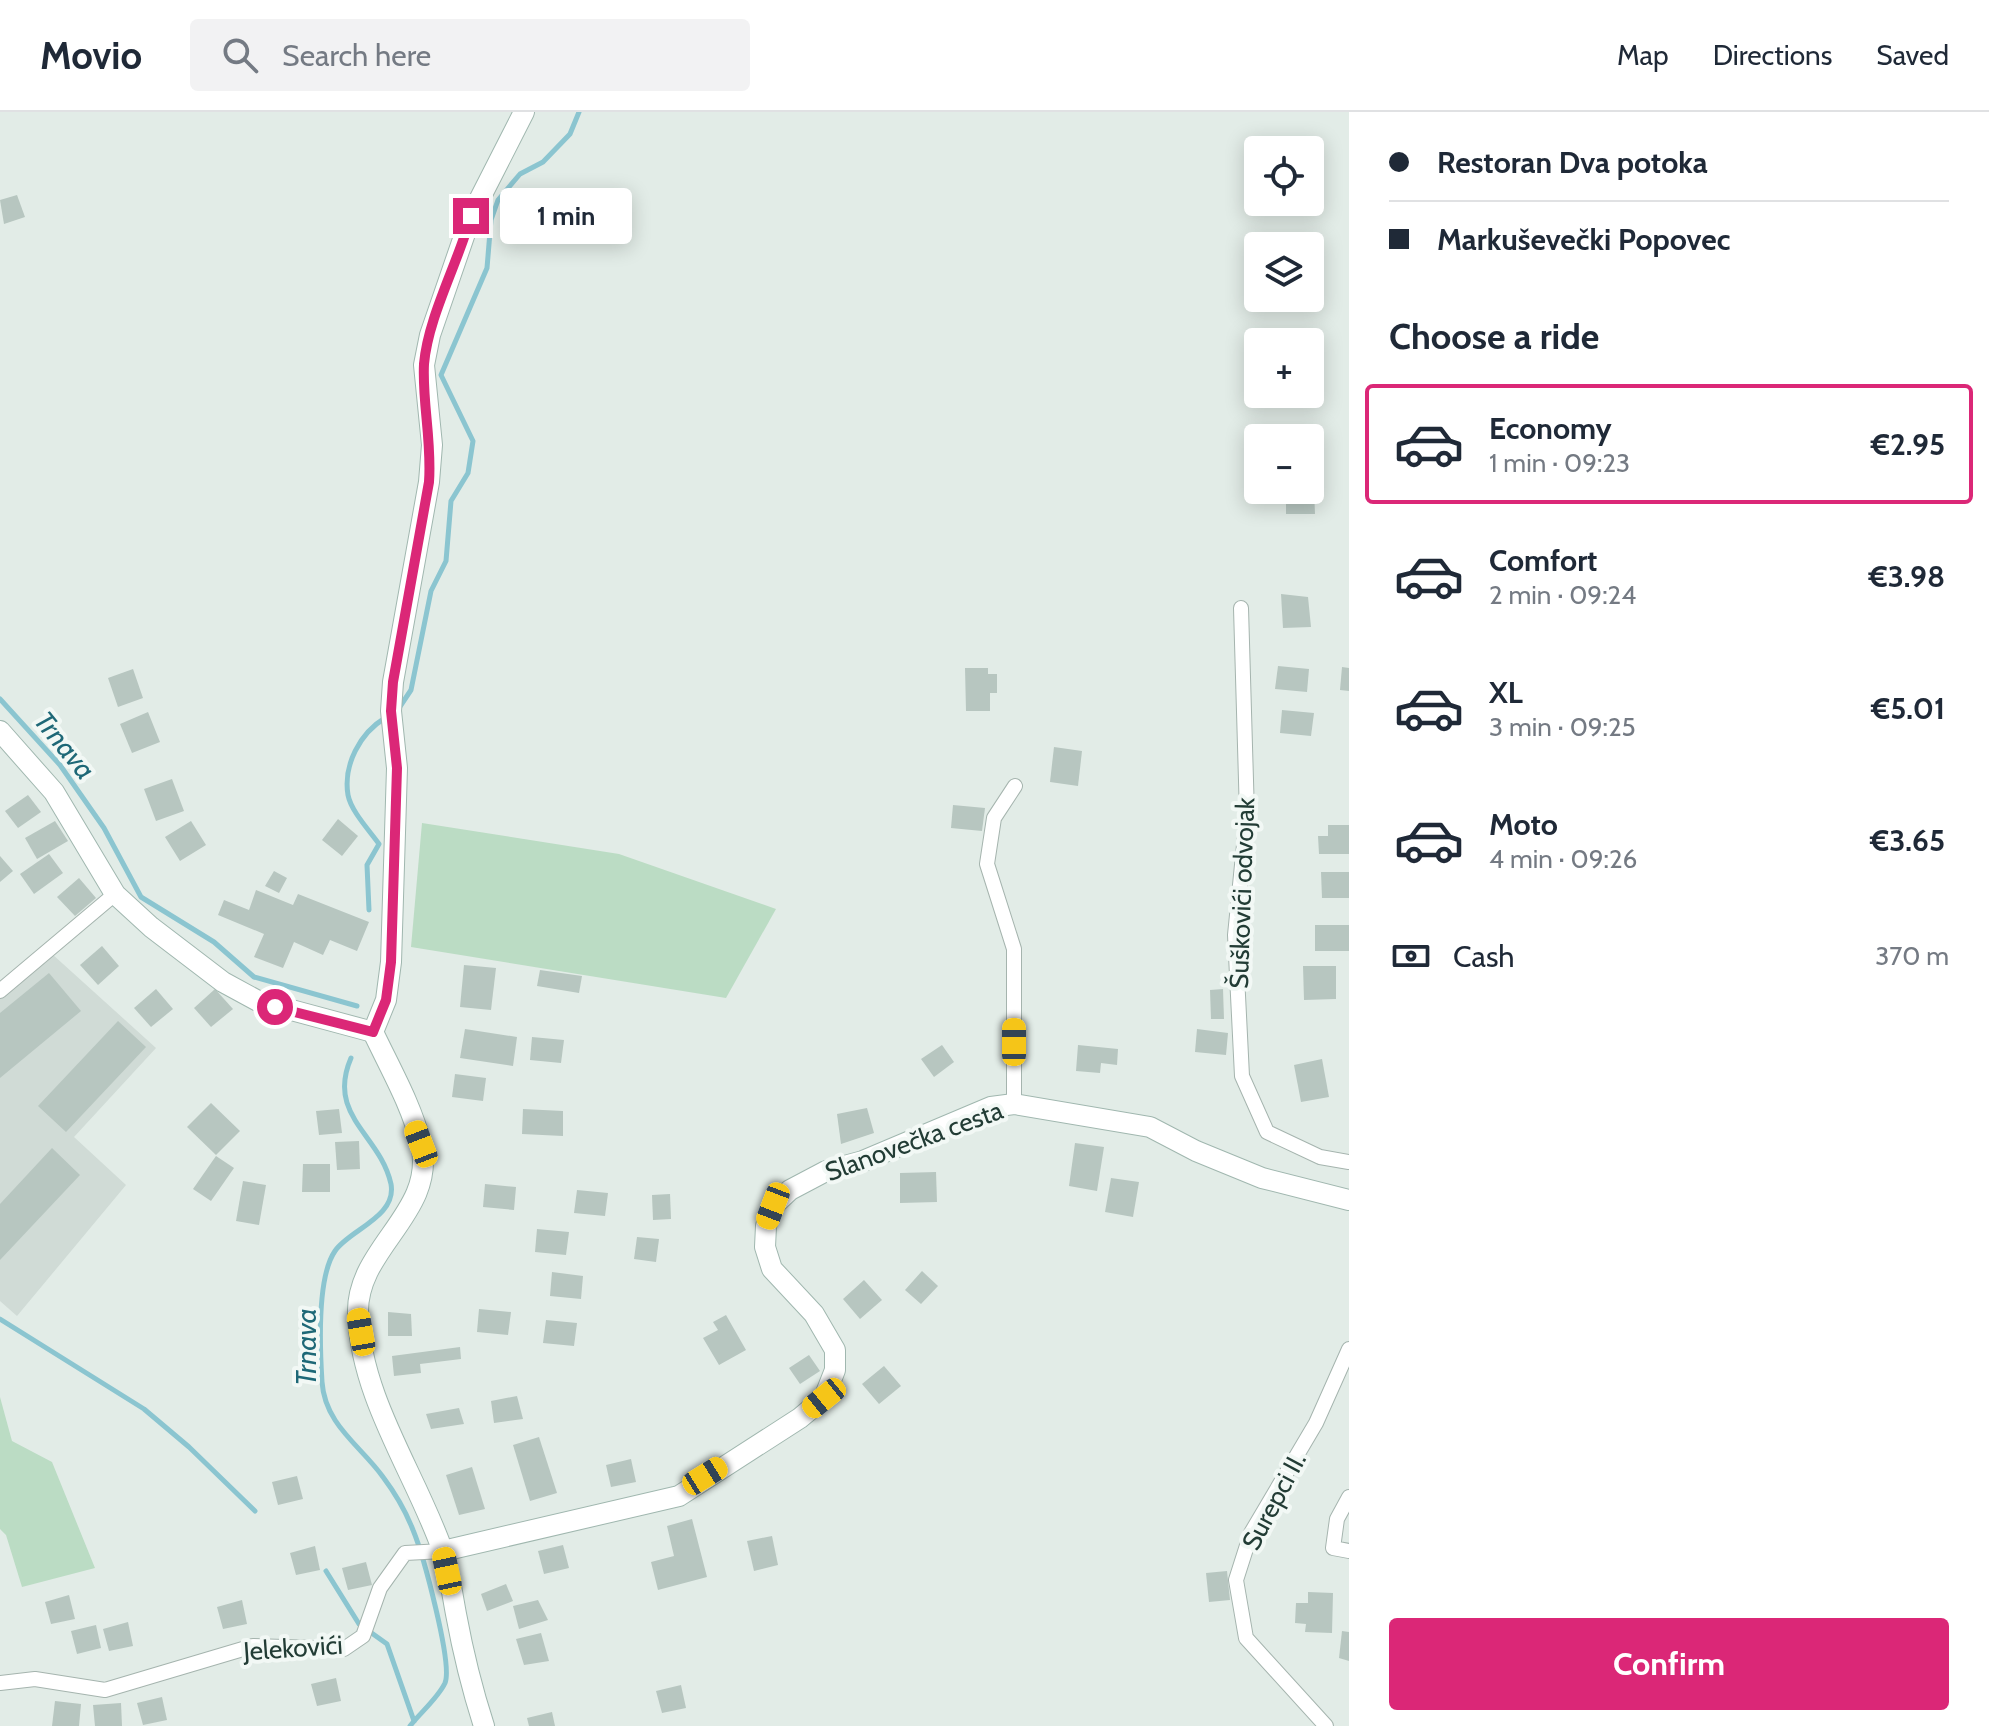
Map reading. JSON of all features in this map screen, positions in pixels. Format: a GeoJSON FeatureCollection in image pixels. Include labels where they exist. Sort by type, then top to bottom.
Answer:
{"type":"FeatureCollection","features":[{"type":"Feature","properties":{"kind":"street"},"geometry":{"type":"LineString","coordinates":[[484,1726],[435,1551],[375,1393],[358,1316],[363,1280],[373,1260],[407,1213],[420,1186],[423,1167],[421,1144],[373,1032],[386,1000],[391,962],[397,768],[392,721],[393,682],[429,482],[432,445],[424,365],[430,335],[471,216],[524,112]]}},
{"type":"Feature","properties":{"kind":"street","name":"Šuškovići odvojak"},"geometry":{"type":"LineString","coordinates":[[1241,608],[1247,815],[1235,935],[1242,1076],[1267,1132],[1320,1157],[1349,1162]]}},
{"type":"Feature","properties":{"kind":"street"},"geometry":{"type":"LineString","coordinates":[[0,731],[54,792],[115,894],[151,927],[223,982],[258,1001],[373,1032]]}},
{"type":"Feature","properties":{"kind":"street"},"geometry":{"type":"LineString","coordinates":[[1014,1104],[1014,949],[987,864],[994,818],[1015,786]]}},
{"type":"Feature","properties":{"kind":"street"},"geometry":{"type":"LineString","coordinates":[[0,991],[115,894]]}},
{"type":"Feature","properties":{"kind":"street","name":"Slanovečka cesta"},"geometry":{"type":"LineString","coordinates":[[435,1551],[679,1496],[800,1418],[824,1398],[835,1370],[835,1350],[814,1314],[772,1269],[765,1247],[766,1226],[773,1206],[790,1190],[826,1171],[863,1161],[991,1107],[1014,1104],[1150,1127],[1196,1151],[1262,1178],[1349,1200]]}},
{"type":"Feature","properties":{"kind":"street","name":"Surepci II."},"geometry":{"type":"LineString","coordinates":[[1326,1726],[1246,1638],[1236,1580],[1251,1533],[1316,1423],[1349,1349]]}},
{"type":"Feature","properties":{"kind":"street"},"geometry":{"type":"LineString","coordinates":[[1349,1497],[1337,1519],[1333,1548],[1349,1551]]}},
{"type":"Feature","properties":{"kind":"street","name":"Jelekovići"},"geometry":{"type":"LineString","coordinates":[[0,1683],[35,1679],[105,1690],[253,1646],[297,1645],[336,1650],[352,1646],[365,1632],[386,1578],[410,1552],[435,1551]]}},
{"type":"Feature","properties":{"kind":"shaded area"},"geometry":{"type":"Polygon","coordinates":[[[52,954],[156,1048],[74,1137],[126,1185],[17,1316],[0,1301],[0,998],[52,954]]]}},
{"type":"Feature","properties":{"kind":"green space"},"geometry":{"type":"Polygon","coordinates":[[[422,823],[619,854],[776,909],[726,998],[411,947],[422,823]]]}},
{"type":"Feature","properties":{"kind":"green space"},"geometry":{"type":"Polygon","coordinates":[[[0,1397],[12,1441],[52,1462],[95,1568],[22,1587],[6,1535],[0,1529],[0,1397]]]}},
{"type":"Feature","properties":{"kind":"building"},"geometry":{"type":"Polygon","coordinates":[[[17,195],[25,217],[4,224],[0,200],[17,195]]]}},
{"type":"Feature","properties":{"kind":"building"},"geometry":{"type":"Polygon","coordinates":[[[1286,504],[1315,504],[1315,514],[1286,514],[1286,504]]]}},
{"type":"Feature","properties":{"kind":"building"},"geometry":{"type":"Polygon","coordinates":[[[1281,594],[1308,597],[1311,627],[1283,628],[1281,594]]]}},
{"type":"Feature","properties":{"kind":"building"},"geometry":{"type":"Polygon","coordinates":[[[1278,666],[1309,669],[1307,692],[1275,689],[1278,666]]]}},
{"type":"Feature","properties":{"kind":"building"},"geometry":{"type":"Polygon","coordinates":[[[1342,667],[1349,668],[1349,691],[1340,690],[1342,667]]]}},
{"type":"Feature","properties":{"kind":"building"},"geometry":{"type":"Polygon","coordinates":[[[965,668],[988,668],[988,674],[997,674],[997,693],[990,693],[990,711],[966,711],[965,668]]]}},
{"type":"Feature","properties":{"kind":"building"},"geometry":{"type":"Polygon","coordinates":[[[133,669],[143,698],[118,707],[108,678],[133,669]]]}},
{"type":"Feature","properties":{"kind":"building"},"geometry":{"type":"Polygon","coordinates":[[[1282,710],[1314,713],[1311,736],[1280,733],[1282,710]]]}},
{"type":"Feature","properties":{"kind":"building"},"geometry":{"type":"Polygon","coordinates":[[[148,712],[160,742],[132,753],[120,724],[148,712]]]}},
{"type":"Feature","properties":{"kind":"building"},"geometry":{"type":"Polygon","coordinates":[[[1054,747],[1082,751],[1078,786],[1050,782],[1054,747]]]}},
{"type":"Feature","properties":{"kind":"building"},"geometry":{"type":"Polygon","coordinates":[[[172,779],[184,811],[156,821],[144,789],[172,779]]]}},
{"type":"Feature","properties":{"kind":"building"},"geometry":{"type":"Polygon","coordinates":[[[28,795],[41,812],[18,828],[5,811],[28,795]]]}},
{"type":"Feature","properties":{"kind":"building"},"geometry":{"type":"Polygon","coordinates":[[[953,805],[985,808],[982,831],[951,828],[953,805]]]}},
{"type":"Feature","properties":{"kind":"building"},"geometry":{"type":"Polygon","coordinates":[[[338,819],[358,836],[342,856],[322,840],[338,819]]]}},
{"type":"Feature","properties":{"kind":"building"},"geometry":{"type":"Polygon","coordinates":[[[55,821],[68,841],[37,859],[25,838],[55,821]]]}},
{"type":"Feature","properties":{"kind":"building"},"geometry":{"type":"Polygon","coordinates":[[[191,821],[206,845],[180,861],[165,837],[191,821]]]}},
{"type":"Feature","properties":{"kind":"building"},"geometry":{"type":"Polygon","coordinates":[[[1328,825],[1349,825],[1349,854],[1319,854],[1318,836],[1328,836],[1328,825]]]}},
{"type":"Feature","properties":{"kind":"building"},"geometry":{"type":"Polygon","coordinates":[[[49,854],[63,873],[34,894],[20,874],[49,854]]]}},
{"type":"Feature","properties":{"kind":"building"},"geometry":{"type":"Polygon","coordinates":[[[0,856],[13,871],[0,882],[0,856]]]}},
{"type":"Feature","properties":{"kind":"building"},"geometry":{"type":"Polygon","coordinates":[[[274,871],[287,878],[279,893],[265,886],[274,871]]]}},
{"type":"Feature","properties":{"kind":"building"},"geometry":{"type":"Polygon","coordinates":[[[1321,872],[1349,872],[1349,898],[1322,898],[1321,872]]]}},
{"type":"Feature","properties":{"kind":"building"},"geometry":{"type":"Polygon","coordinates":[[[79,878],[96,898],[75,916],[57,897],[79,878]]]}},
{"type":"Feature","properties":{"kind":"building"},"geometry":{"type":"Polygon","coordinates":[[[256,890],[293,905],[298,894],[369,922],[357,951],[330,940],[323,955],[294,942],[283,968],[254,957],[264,934],[218,915],[224,900],[249,910],[256,890]]]}},
{"type":"Feature","properties":{"kind":"building"},"geometry":{"type":"Polygon","coordinates":[[[1315,925],[1349,925],[1349,951],[1315,951],[1315,925]]]}},
{"type":"Feature","properties":{"kind":"building"},"geometry":{"type":"Polygon","coordinates":[[[102,946],[119,966],[98,985],[80,965],[102,946]]]}},
{"type":"Feature","properties":{"kind":"building"},"geometry":{"type":"Polygon","coordinates":[[[464,965],[496,968],[491,1010],[460,1007],[464,965]]]}},
{"type":"Feature","properties":{"kind":"building"},"geometry":{"type":"Polygon","coordinates":[[[1303,966],[1336,966],[1336,999],[1304,1000],[1303,966]]]}},
{"type":"Feature","properties":{"kind":"building"},"geometry":{"type":"Polygon","coordinates":[[[540,970],[582,976],[579,993],[537,986],[540,970]]]}},
{"type":"Feature","properties":{"kind":"building"},"geometry":{"type":"Polygon","coordinates":[[[49,973],[81,1011],[0,1078],[0,1013],[49,973]]]}},
{"type":"Feature","properties":{"kind":"building"},"geometry":{"type":"Polygon","coordinates":[[[156,989],[173,1009],[151,1027],[134,1008],[156,989]]]}},
{"type":"Feature","properties":{"kind":"building"},"geometry":{"type":"Polygon","coordinates":[[[215,989],[233,1009],[211,1027],[194,1008],[215,989]]]}},
{"type":"Feature","properties":{"kind":"building"},"geometry":{"type":"Polygon","coordinates":[[[1223,989],[1224,1019],[1211,1019],[1210,990],[1223,989]]]}},
{"type":"Feature","properties":{"kind":"building"},"geometry":{"type":"Polygon","coordinates":[[[118,1021],[146,1047],[66,1132],[38,1106],[118,1021]]]}},
{"type":"Feature","properties":{"kind":"building"},"geometry":{"type":"Polygon","coordinates":[[[465,1029],[517,1037],[513,1066],[460,1058],[465,1029]]]}},
{"type":"Feature","properties":{"kind":"building"},"geometry":{"type":"Polygon","coordinates":[[[1197,1029],[1228,1033],[1226,1055],[1195,1052],[1197,1029]]]}},
{"type":"Feature","properties":{"kind":"building"},"geometry":{"type":"Polygon","coordinates":[[[532,1037],[564,1040],[561,1063],[530,1060],[532,1037]]]}},
{"type":"Feature","properties":{"kind":"building"},"geometry":{"type":"Polygon","coordinates":[[[942,1045],[954,1062],[934,1077],[921,1059],[942,1045]]]}},
{"type":"Feature","properties":{"kind":"building"},"geometry":{"type":"Polygon","coordinates":[[[1078,1045],[1118,1049],[1117,1065],[1101,1063],[1100,1073],[1076,1071],[1078,1045]]]}},
{"type":"Feature","properties":{"kind":"building"},"geometry":{"type":"Polygon","coordinates":[[[1322,1059],[1329,1097],[1301,1102],[1294,1065],[1322,1059]]]}},
{"type":"Feature","properties":{"kind":"building"},"geometry":{"type":"Polygon","coordinates":[[[455,1074],[486,1078],[483,1101],[452,1097],[455,1074]]]}},
{"type":"Feature","properties":{"kind":"building"},"geometry":{"type":"Polygon","coordinates":[[[211,1103],[240,1131],[216,1155],[187,1127],[211,1103]]]}},
{"type":"Feature","properties":{"kind":"building"},"geometry":{"type":"Polygon","coordinates":[[[867,1108],[874,1133],[841,1144],[837,1114],[867,1108]]]}},
{"type":"Feature","properties":{"kind":"building"},"geometry":{"type":"Polygon","coordinates":[[[339,1109],[342,1133],[319,1135],[316,1111],[339,1109]]]}},
{"type":"Feature","properties":{"kind":"building"},"geometry":{"type":"Polygon","coordinates":[[[523,1109],[563,1111],[563,1136],[522,1134],[523,1109]]]}},
{"type":"Feature","properties":{"kind":"building"},"geometry":{"type":"Polygon","coordinates":[[[359,1141],[360,1169],[337,1170],[335,1142],[359,1141]]]}},
{"type":"Feature","properties":{"kind":"building"},"geometry":{"type":"Polygon","coordinates":[[[1075,1143],[1104,1147],[1097,1191],[1069,1186],[1075,1143]]]}},
{"type":"Feature","properties":{"kind":"building"},"geometry":{"type":"Polygon","coordinates":[[[52,1148],[80,1175],[0,1260],[0,1204],[52,1148]]]}},
{"type":"Feature","properties":{"kind":"building"},"geometry":{"type":"Polygon","coordinates":[[[216,1156],[234,1168],[211,1201],[193,1189],[216,1156]]]}},
{"type":"Feature","properties":{"kind":"building"},"geometry":{"type":"Polygon","coordinates":[[[303,1164],[330,1164],[330,1192],[302,1192],[303,1164]]]}},
{"type":"Feature","properties":{"kind":"building"},"geometry":{"type":"Polygon","coordinates":[[[936,1172],[937,1202],[900,1203],[900,1173],[936,1172]]]}},
{"type":"Feature","properties":{"kind":"building"},"geometry":{"type":"Polygon","coordinates":[[[1111,1178],[1139,1182],[1133,1217],[1105,1212],[1111,1178]]]}},
{"type":"Feature","properties":{"kind":"building"},"geometry":{"type":"Polygon","coordinates":[[[243,1181],[266,1185],[259,1225],[236,1221],[243,1181]]]}},
{"type":"Feature","properties":{"kind":"building"},"geometry":{"type":"Polygon","coordinates":[[[485,1184],[516,1187],[514,1210],[483,1207],[485,1184]]]}},
{"type":"Feature","properties":{"kind":"building"},"geometry":{"type":"Polygon","coordinates":[[[577,1190],[608,1193],[605,1216],[574,1213],[577,1190]]]}},
{"type":"Feature","properties":{"kind":"building"},"geometry":{"type":"Polygon","coordinates":[[[670,1194],[671,1219],[653,1220],[652,1195],[670,1194]]]}},
{"type":"Feature","properties":{"kind":"building"},"geometry":{"type":"Polygon","coordinates":[[[537,1229],[569,1232],[566,1255],[535,1252],[537,1229]]]}},
{"type":"Feature","properties":{"kind":"building"},"geometry":{"type":"Polygon","coordinates":[[[637,1237],[659,1239],[656,1262],[634,1259],[637,1237]]]}},
{"type":"Feature","properties":{"kind":"building"},"geometry":{"type":"Polygon","coordinates":[[[922,1271],[938,1286],[921,1304],[905,1290],[922,1271]]]}},
{"type":"Feature","properties":{"kind":"building"},"geometry":{"type":"Polygon","coordinates":[[[552,1272],[583,1276],[581,1299],[550,1296],[552,1272]]]}},
{"type":"Feature","properties":{"kind":"building"},"geometry":{"type":"Polygon","coordinates":[[[864,1280],[882,1300],[860,1319],[843,1299],[864,1280]]]}},
{"type":"Feature","properties":{"kind":"building"},"geometry":{"type":"Polygon","coordinates":[[[479,1309],[511,1312],[508,1335],[477,1332],[479,1309]]]}},
{"type":"Feature","properties":{"kind":"building"},"geometry":{"type":"Polygon","coordinates":[[[388,1312],[411,1314],[412,1336],[388,1336],[388,1312]]]}},
{"type":"Feature","properties":{"kind":"building"},"geometry":{"type":"Polygon","coordinates":[[[726,1315],[746,1350],[719,1365],[703,1338],[718,1330],[713,1322],[726,1315]]]}},
{"type":"Feature","properties":{"kind":"building"},"geometry":{"type":"Polygon","coordinates":[[[546,1320],[577,1323],[574,1346],[543,1343],[546,1320]]]}},
{"type":"Feature","properties":{"kind":"building"},"geometry":{"type":"Polygon","coordinates":[[[460,1347],[461,1359],[420,1364],[421,1373],[394,1376],[392,1356],[460,1347]]]}},
{"type":"Feature","properties":{"kind":"building"},"geometry":{"type":"Polygon","coordinates":[[[809,1355],[820,1371],[800,1384],[789,1368],[809,1355]]]}},
{"type":"Feature","properties":{"kind":"building"},"geometry":{"type":"Polygon","coordinates":[[[884,1366],[901,1386],[879,1404],[862,1384],[884,1366]]]}},
{"type":"Feature","properties":{"kind":"building"},"geometry":{"type":"Polygon","coordinates":[[[517,1396],[523,1419],[494,1423],[491,1401],[517,1396]]]}},
{"type":"Feature","properties":{"kind":"building"},"geometry":{"type":"Polygon","coordinates":[[[459,1408],[464,1424],[431,1429],[426,1414],[459,1408]]]}},
{"type":"Feature","properties":{"kind":"building"},"geometry":{"type":"Polygon","coordinates":[[[539,1437],[557,1493],[530,1501],[513,1445],[539,1437]]]}},
{"type":"Feature","properties":{"kind":"building"},"geometry":{"type":"Polygon","coordinates":[[[631,1459],[636,1482],[611,1487],[606,1465],[631,1459]]]}},
{"type":"Feature","properties":{"kind":"building"},"geometry":{"type":"Polygon","coordinates":[[[472,1467],[485,1509],[459,1515],[446,1475],[472,1467]]]}},
{"type":"Feature","properties":{"kind":"building"},"geometry":{"type":"Polygon","coordinates":[[[297,1476],[303,1499],[278,1505],[272,1482],[297,1476]]]}},
{"type":"Feature","properties":{"kind":"building"},"geometry":{"type":"Polygon","coordinates":[[[692,1519],[707,1577],[658,1590],[651,1562],[674,1556],[667,1526],[692,1519]]]}},
{"type":"Feature","properties":{"kind":"building"},"geometry":{"type":"Polygon","coordinates":[[[772,1536],[778,1565],[754,1571],[747,1541],[772,1536]]]}},
{"type":"Feature","properties":{"kind":"building"},"geometry":{"type":"Polygon","coordinates":[[[563,1545],[569,1568],[544,1574],[538,1551],[563,1545]]]}},
{"type":"Feature","properties":{"kind":"building"},"geometry":{"type":"Polygon","coordinates":[[[315,1546],[320,1570],[296,1575],[290,1553],[315,1546]]]}},
{"type":"Feature","properties":{"kind":"building"},"geometry":{"type":"Polygon","coordinates":[[[366,1562],[372,1585],[348,1590],[342,1568],[366,1562]]]}},
{"type":"Feature","properties":{"kind":"building"},"geometry":{"type":"Polygon","coordinates":[[[1227,1571],[1230,1600],[1209,1602],[1206,1573],[1227,1571]]]}},
{"type":"Feature","properties":{"kind":"building"},"geometry":{"type":"Polygon","coordinates":[[[506,1584],[513,1601],[487,1611],[481,1594],[506,1584]]]}},
{"type":"Feature","properties":{"kind":"building"},"geometry":{"type":"Polygon","coordinates":[[[1308,1592],[1333,1593],[1332,1633],[1305,1632],[1306,1624],[1295,1623],[1296,1603],[1308,1603],[1308,1592]]]}},
{"type":"Feature","properties":{"kind":"building"},"geometry":{"type":"Polygon","coordinates":[[[69,1595],[75,1619],[51,1624],[45,1602],[69,1595]]]}},
{"type":"Feature","properties":{"kind":"building"},"geometry":{"type":"Polygon","coordinates":[[[242,1600],[247,1624],[223,1629],[217,1607],[242,1600]]]}},
{"type":"Feature","properties":{"kind":"building"},"geometry":{"type":"Polygon","coordinates":[[[538,1600],[548,1620],[519,1629],[513,1606],[538,1600]]]}},
{"type":"Feature","properties":{"kind":"building"},"geometry":{"type":"Polygon","coordinates":[[[128,1622],[133,1646],[109,1651],[103,1629],[128,1622]]]}},
{"type":"Feature","properties":{"kind":"building"},"geometry":{"type":"Polygon","coordinates":[[[96,1625],[101,1648],[77,1654],[71,1631],[96,1625]]]}},
{"type":"Feature","properties":{"kind":"building"},"geometry":{"type":"Polygon","coordinates":[[[1342,1631],[1349,1632],[1349,1661],[1339,1658],[1342,1631]]]}},
{"type":"Feature","properties":{"kind":"building"},"geometry":{"type":"Polygon","coordinates":[[[541,1633],[549,1661],[524,1665],[516,1639],[541,1633]]]}},
{"type":"Feature","properties":{"kind":"building"},"geometry":{"type":"Polygon","coordinates":[[[336,1678],[341,1701],[317,1706],[311,1684],[336,1678]]]}},
{"type":"Feature","properties":{"kind":"building"},"geometry":{"type":"Polygon","coordinates":[[[681,1685],[686,1708],[662,1713],[656,1691],[681,1685]]]}},
{"type":"Feature","properties":{"kind":"building"},"geometry":{"type":"Polygon","coordinates":[[[162,1697],[167,1720],[143,1725],[137,1703],[162,1697]]]}},
{"type":"Feature","properties":{"kind":"building"},"geometry":{"type":"Polygon","coordinates":[[[55,1701],[81,1704],[79,1726],[52,1726],[55,1701]]]}},
{"type":"Feature","properties":{"kind":"building"},"geometry":{"type":"Polygon","coordinates":[[[121,1703],[122,1726],[95,1726],[93,1705],[121,1703]]]}},
{"type":"Feature","properties":{"kind":"building"},"geometry":{"type":"Polygon","coordinates":[[[552,1712],[555,1726],[529,1726],[527,1718],[552,1712]]]}},
{"type":"Feature","properties":{"kind":"waterway"},"geometry":{"type":"LineString","coordinates":[[397,711],[411,690],[431,591],[446,561],[451,501],[468,473],[473,441],[441,375],[487,268],[491,220],[498,200],[520,174],[543,162],[570,134],[579,112]]}},
{"type":"Feature","properties":{"kind":"waterway","name":"Trnava"},"geometry":{"type":"LineString","coordinates":[[0,699],[60,765],[104,828],[141,897],[214,942],[254,977],[357,1006]]}},
{"type":"Feature","properties":{"kind":"waterway"},"geometry":{"type":"LineString","coordinates":[[369,910],[367,865],[379,844],[353,807],[347,784],[355,751],[368,732],[385,718]]}},
{"type":"Feature","properties":{"kind":"waterway","name":"Trnava"},"geometry":{"type":"LineString","coordinates":[[351,1058],[345,1078],[345,1095],[350,1110],[385,1167],[391,1195],[380,1214],[342,1243],[329,1263],[322,1295],[322,1382],[330,1411],[337,1423],[383,1477],[404,1510],[430,1584],[445,1654],[445,1683],[410,1726]]}},
{"type":"Feature","properties":{"kind":"waterway"},"geometry":{"type":"LineString","coordinates":[[0,1319],[144,1409],[189,1447],[255,1511]]}},
{"type":"Feature","properties":{"kind":"waterway"},"geometry":{"type":"LineString","coordinates":[[326,1571],[359,1624],[387,1644],[414,1721]]}},
{"type":"Feature","properties":{"kind":"route"},"geometry":{"type":"LineString","coordinates":[[275,1007],[373,1032],[386,1000],[391,962],[396,830],[397,768],[391,702],[429,482],[432,445],[424,365],[430,335],[462,250],[471,216]]}}]}
